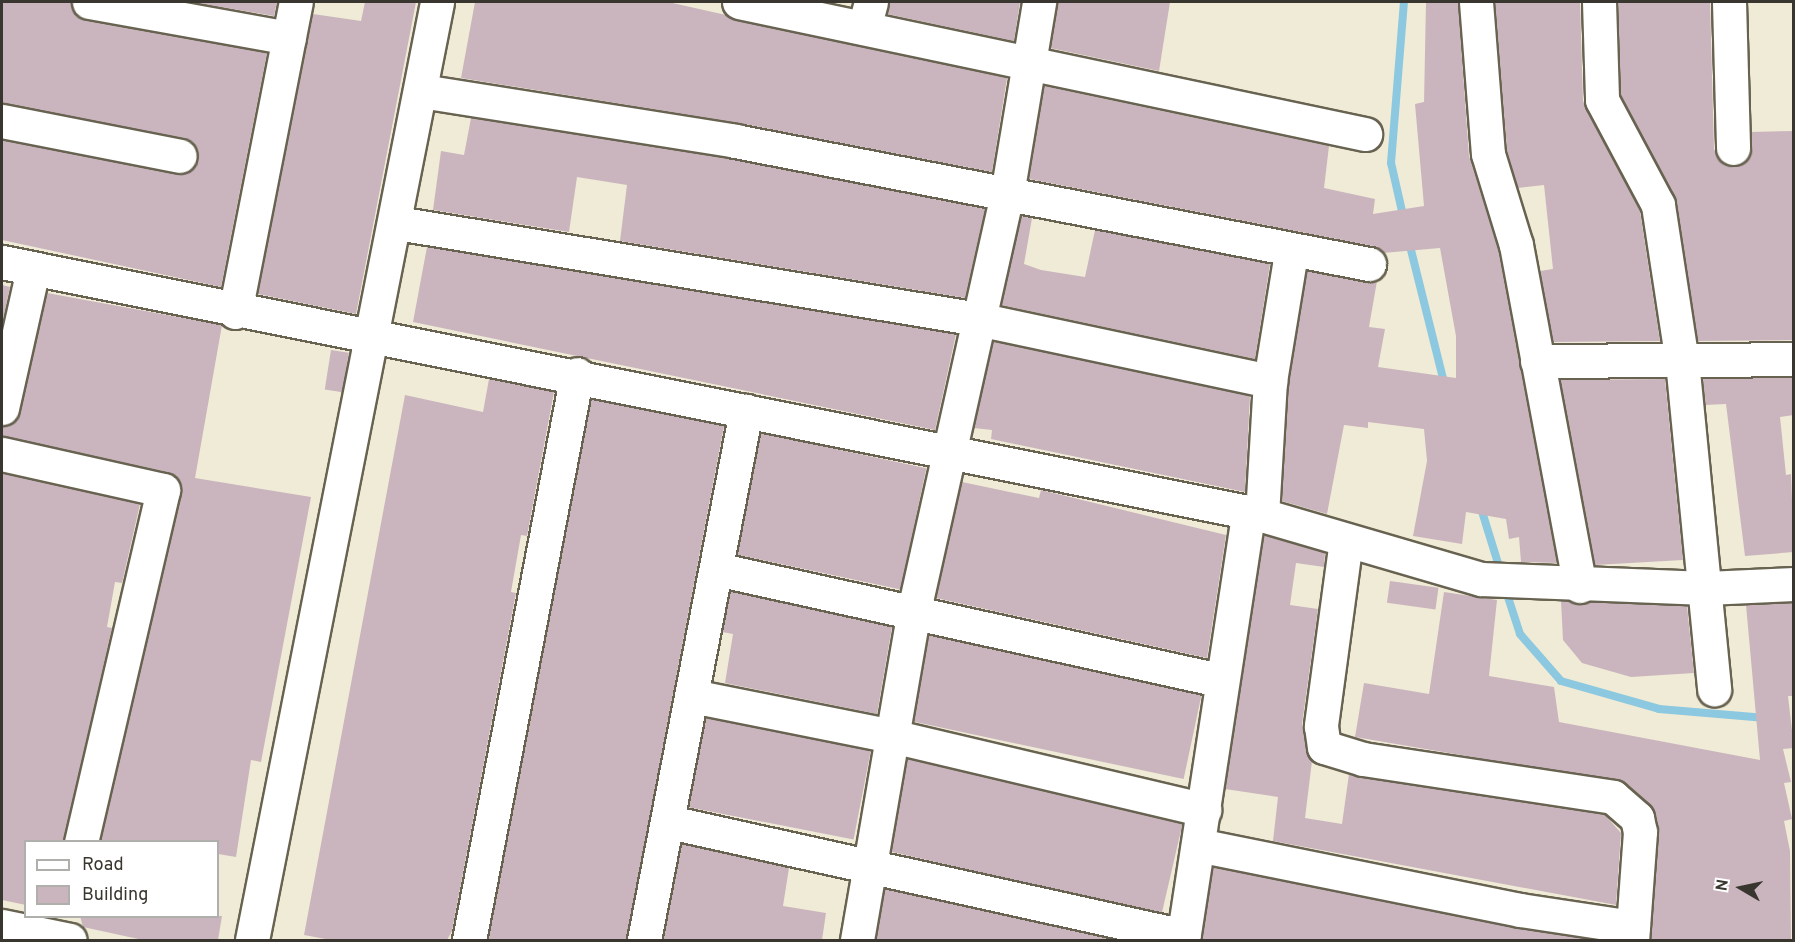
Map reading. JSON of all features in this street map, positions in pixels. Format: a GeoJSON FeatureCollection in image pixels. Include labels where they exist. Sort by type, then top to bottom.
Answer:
{"type":"FeatureCollection","features":[{"type":"Feature","properties":{"kind":"street"},"geometry":{"type":"LineString","coordinates":[[89,2],[289,38]]}},
{"type":"Feature","properties":{"kind":"street"},"geometry":{"type":"LineString","coordinates":[[235,312],[296,2]]}},
{"type":"Feature","properties":{"kind":"street"},"geometry":{"type":"LineString","coordinates":[[252,940],[397,223],[436,2]]}},
{"type":"Feature","properties":{"kind":"street"},"geometry":{"type":"LineString","coordinates":[[739,2],[867,15],[1029,62],[1365,134]]}},
{"type":"Feature","properties":{"kind":"street"},"geometry":{"type":"LineString","coordinates":[[857,940],[914,610],[1007,194],[1040,2]]}},
{"type":"Feature","properties":{"kind":"street"},"geometry":{"type":"LineString","coordinates":[[1476,2],[1488,154],[1516,245],[1537,361],[1568,585]]}},
{"type":"Feature","properties":{"kind":"street"},"geometry":{"type":"LineString","coordinates":[[1599,2],[1602,100],[1658,205],[1682,361],[1706,588],[1714,689]]}},
{"type":"Feature","properties":{"kind":"street"},"geometry":{"type":"LineString","coordinates":[[1729,2],[1733,148]]}},
{"type":"Feature","properties":{"kind":"street"},"geometry":{"type":"LineString","coordinates":[[422,91],[735,141],[1291,253],[1369,264]]}},
{"type":"Feature","properties":{"kind":"street"},"geometry":{"type":"LineString","coordinates":[[2,121],[180,156]]}},
{"type":"Feature","properties":{"kind":"street"},"geometry":{"type":"LineString","coordinates":[[397,223],[978,320],[1270,381]]}},
{"type":"Feature","properties":{"kind":"street"},"geometry":{"type":"LineString","coordinates":[[669,822],[871,865],[1184,938],[1204,810],[1219,680],[1255,515],[1270,381],[1291,253]]}},
{"type":"Feature","properties":{"kind":"street"},"geometry":{"type":"LineString","coordinates":[[2,408],[17,266],[374,339],[578,374],[949,454],[1255,515],[1481,579],[1568,585],[1706,588],[1794,584]]}},
{"type":"Feature","properties":{"kind":"street"},"geometry":{"type":"LineString","coordinates":[[1537,361],[1794,359]]}},
{"type":"Feature","properties":{"kind":"street"},"geometry":{"type":"LineString","coordinates":[[469,940],[578,374]]}},
{"type":"Feature","properties":{"kind":"street"},"geometry":{"type":"LineString","coordinates":[[644,940],[669,822],[746,411]]}},
{"type":"Feature","properties":{"kind":"street"},"geometry":{"type":"LineString","coordinates":[[2,454],[163,490],[81,840]]}},
{"type":"Feature","properties":{"kind":"street"},"geometry":{"type":"LineString","coordinates":[[1198,844],[1632,934],[1640,832],[1637,818],[1613,797],[1363,759],[1324,747],[1321,726],[1346,540]]}},
{"type":"Feature","properties":{"kind":"street"},"geometry":{"type":"LineString","coordinates":[[716,569],[914,610],[1219,680]]}},
{"type":"Feature","properties":{"kind":"street"},"geometry":{"type":"LineString","coordinates":[[692,696],[892,736],[1204,810]]}},
{"type":"Feature","properties":{"kind":"street"},"geometry":{"type":"LineString","coordinates":[[2,926],[64,932]]}},
{"type":"Feature","properties":{"kind":"building"},"geometry":{"type":"Polygon","coordinates":[[[2,2],[71,2],[76,16],[86,20],[267,53],[221,287],[2,240],[2,140],[176,174],[194,169],[198,159],[193,142],[184,138],[2,103],[2,2]]]}},
{"type":"Feature","properties":{"kind":"building"},"geometry":{"type":"Polygon","coordinates":[[[192,2],[277,2],[274,16],[192,2]]]}},
{"type":"Feature","properties":{"kind":"building"},"geometry":{"type":"Polygon","coordinates":[[[365,2],[416,2],[356,314],[258,294],[313,14],[361,21],[365,2]]]}},
{"type":"Feature","properties":{"kind":"building"},"geometry":{"type":"Polygon","coordinates":[[[475,2],[668,2],[1007,78],[992,172],[739,123],[461,78],[475,2]]]}},
{"type":"Feature","properties":{"kind":"building"},"geometry":{"type":"Polygon","coordinates":[[[889,2],[1020,2],[1014,41],[887,14],[889,2]]]}},
{"type":"Feature","properties":{"kind":"building"},"geometry":{"type":"Polygon","coordinates":[[[1057,2],[1170,2],[1159,71],[1050,48],[1057,2]]]}},
{"type":"Feature","properties":{"kind":"building"},"geometry":{"type":"Polygon","coordinates":[[[1426,2],[1458,2],[1469,156],[1498,249],[1557,563],[1521,562],[1519,537],[1509,539],[1506,519],[1466,512],[1462,544],[1413,536],[1427,461],[1424,429],[1368,422],[1368,428],[1344,425],[1327,514],[1282,501],[1289,383],[1307,271],[1377,281],[1369,327],[1385,329],[1378,367],[1456,378],[1456,336],[1440,248],[1383,253],[1373,246],[1029,179],[1044,86],[1329,146],[1324,188],[1375,199],[1373,214],[1424,206],[1415,104],[1424,102],[1426,2]]]}},
{"type":"Feature","properties":{"kind":"building"},"geometry":{"type":"Polygon","coordinates":[[[1495,2],[1580,2],[1583,101],[1640,211],[1660,341],[1553,342],[1540,271],[1553,269],[1544,185],[1518,188],[1507,150],[1495,2]]]}},
{"type":"Feature","properties":{"kind":"building"},"geometry":{"type":"Polygon","coordinates":[[[1618,2],[1710,2],[1714,149],[1724,164],[1734,167],[1749,157],[1751,132],[1794,131],[1794,340],[1698,341],[1676,202],[1621,95],[1618,2]]]}},
{"type":"Feature","properties":{"kind":"building"},"geometry":{"type":"Polygon","coordinates":[[[471,118],[732,159],[985,209],[965,298],[620,241],[627,185],[577,177],[569,232],[433,210],[441,151],[464,155],[471,118]]]}},
{"type":"Feature","properties":{"kind":"building"},"geometry":{"type":"Polygon","coordinates":[[[1021,216],[1032,218],[1024,264],[1041,270],[1085,277],[1095,230],[1270,264],[1255,359],[1001,305],[1021,216]]]}},
{"type":"Feature","properties":{"kind":"building"},"geometry":{"type":"Polygon","coordinates":[[[427,247],[956,334],[935,430],[413,322],[427,247]]]}},
{"type":"Feature","properties":{"kind":"building"},"geometry":{"type":"Polygon","coordinates":[[[2,285],[10,287],[2,324],[2,285]]]}},
{"type":"Feature","properties":{"kind":"building"},"geometry":{"type":"Polygon","coordinates":[[[47,293],[222,325],[195,478],[311,497],[261,762],[251,760],[236,857],[219,854],[219,840],[100,840],[181,485],[167,472],[2,436],[2,426],[15,421],[20,412],[47,293]]]}},
{"type":"Feature","properties":{"kind":"building"},"geometry":{"type":"Polygon","coordinates":[[[993,341],[1250,396],[1245,492],[991,439],[992,430],[974,428],[993,341]]]}},
{"type":"Feature","properties":{"kind":"building"},"geometry":{"type":"Polygon","coordinates":[[[331,350],[349,353],[343,392],[325,390],[331,350]]]}},
{"type":"Feature","properties":{"kind":"building"},"geometry":{"type":"Polygon","coordinates":[[[1703,378],[1794,378],[1794,415],[1780,417],[1786,475],[1791,474],[1794,552],[1745,556],[1726,404],[1705,405],[1703,378]]]}},
{"type":"Feature","properties":{"kind":"building"},"geometry":{"type":"Polygon","coordinates":[[[489,379],[554,392],[527,536],[521,535],[511,592],[516,593],[452,931],[447,940],[331,940],[304,935],[405,395],[483,412],[489,379]]]}},
{"type":"Feature","properties":{"kind":"building"},"geometry":{"type":"Polygon","coordinates":[[[1665,379],[1683,560],[1595,565],[1560,380],[1665,379]]]}},
{"type":"Feature","properties":{"kind":"building"},"geometry":{"type":"Polygon","coordinates":[[[591,399],[724,426],[626,940],[488,939],[591,399]]]}},
{"type":"Feature","properties":{"kind":"building"},"geometry":{"type":"Polygon","coordinates":[[[761,433],[926,468],[901,589],[735,554],[761,433]]]}},
{"type":"Feature","properties":{"kind":"building"},"geometry":{"type":"Polygon","coordinates":[[[2,473],[140,504],[122,583],[115,582],[107,627],[112,628],[63,840],[24,840],[24,905],[2,900],[2,473]]]}},
{"type":"Feature","properties":{"kind":"building"},"geometry":{"type":"Polygon","coordinates":[[[962,482],[1039,498],[1041,490],[1226,535],[1207,658],[936,598],[962,482]]]}},
{"type":"Feature","properties":{"kind":"building"},"geometry":{"type":"Polygon","coordinates":[[[1264,535],[1325,553],[1324,567],[1296,563],[1290,605],[1318,609],[1302,724],[1312,761],[1305,818],[1342,824],[1349,774],[1605,815],[1621,833],[1616,905],[1273,841],[1278,797],[1225,789],[1264,535]]]}},
{"type":"Feature","properties":{"kind":"building"},"geometry":{"type":"Polygon","coordinates":[[[1390,581],[1439,588],[1435,610],[1387,603],[1390,581]]]}},
{"type":"Feature","properties":{"kind":"building"},"geometry":{"type":"Polygon","coordinates":[[[730,591],[892,627],[877,714],[725,683],[733,634],[722,632],[730,591]]]}},
{"type":"Feature","properties":{"kind":"building"},"geometry":{"type":"Polygon","coordinates":[[[1444,592],[1497,600],[1489,676],[1554,687],[1559,722],[1760,760],[1746,605],[1794,603],[1794,696],[1788,696],[1794,748],[1783,749],[1791,782],[1784,783],[1792,819],[1784,821],[1790,851],[1791,940],[1651,940],[1658,828],[1650,804],[1625,783],[1355,737],[1364,683],[1429,694],[1444,592]]]}},
{"type":"Feature","properties":{"kind":"building"},"geometry":{"type":"Polygon","coordinates":[[[1561,601],[1687,606],[1694,673],[1631,677],[1582,663],[1563,640],[1561,601]]]}},
{"type":"Feature","properties":{"kind":"building"},"geometry":{"type":"Polygon","coordinates":[[[929,635],[1202,693],[1184,779],[911,721],[929,635]]]}},
{"type":"Feature","properties":{"kind":"building"},"geometry":{"type":"Polygon","coordinates":[[[706,718],[871,750],[854,839],[689,807],[706,718]]]}},
{"type":"Feature","properties":{"kind":"building"},"geometry":{"type":"Polygon","coordinates":[[[907,759],[1183,823],[1162,914],[886,851],[907,759]]]}},
{"type":"Feature","properties":{"kind":"building"},"geometry":{"type":"Polygon","coordinates":[[[682,844],[789,868],[783,906],[826,913],[822,940],[663,940],[682,844]]]}},
{"type":"Feature","properties":{"kind":"building"},"geometry":{"type":"Polygon","coordinates":[[[1213,867],[1516,928],[1597,940],[1202,940],[1213,867]]]}},
{"type":"Feature","properties":{"kind":"building"},"geometry":{"type":"Polygon","coordinates":[[[885,889],[1118,940],[876,940],[885,889]]]}},
{"type":"Feature","properties":{"kind":"building"},"geometry":{"type":"Polygon","coordinates":[[[222,916],[218,940],[143,940],[83,927],[81,918],[219,918],[222,916]]]}},
{"type":"Feature","properties":{"kind":"waterway"},"geometry":{"type":"LineString","coordinates":[[1404,2],[1391,163],[1404,220]]}},
{"type":"Feature","properties":{"kind":"waterway"},"geometry":{"type":"LineString","coordinates":[[1409,242],[1445,386]]}},
{"type":"Feature","properties":{"kind":"waterway"},"geometry":{"type":"LineString","coordinates":[[1480,505],[1501,573]]}},
{"type":"Feature","properties":{"kind":"waterway"},"geometry":{"type":"LineString","coordinates":[[1505,588],[1520,634],[1561,681],[1659,709],[1766,718]]}}]}
